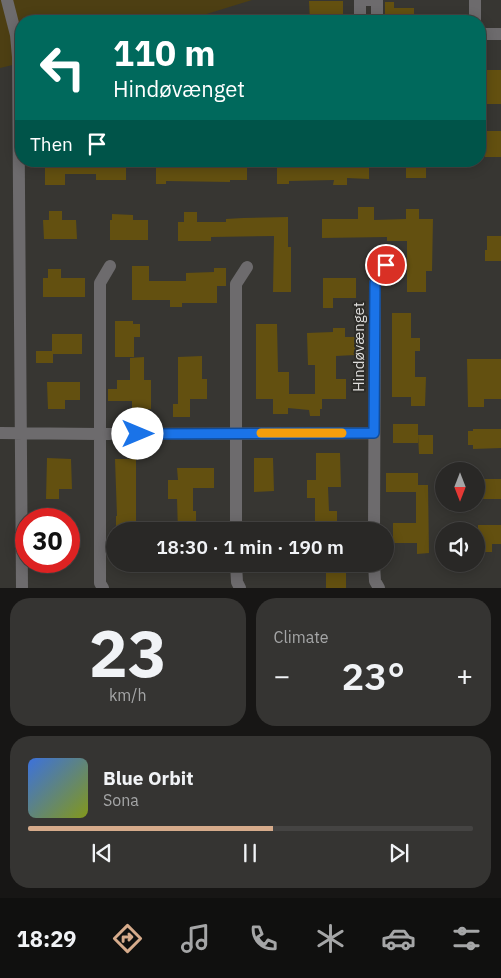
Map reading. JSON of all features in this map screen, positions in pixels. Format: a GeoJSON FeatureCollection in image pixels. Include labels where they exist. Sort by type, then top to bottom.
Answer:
{"type":"FeatureCollection","features":[{"type":"Feature","properties":{"kind":"street"},"geometry":{"type":"LineString","coordinates":[[7,0],[15,34]]}},
{"type":"Feature","properties":{"kind":"street"},"geometry":{"type":"LineString","coordinates":[[360,15],[360,0],[376,0],[377,15]]}},
{"type":"Feature","properties":{"kind":"street"},"geometry":{"type":"LineString","coordinates":[[475,0],[475,15]]}},
{"type":"Feature","properties":{"kind":"street"},"geometry":{"type":"LineString","coordinates":[[486,34],[501,34]]}},
{"type":"Feature","properties":{"kind":"street"},"geometry":{"type":"LineString","coordinates":[[20,167],[22,588]]}},
{"type":"Feature","properties":{"kind":"street","name":"Hindøvænget"},"geometry":{"type":"LineString","coordinates":[[374,522],[375,283],[386,265]]}},
{"type":"Feature","properties":{"kind":"street"},"geometry":{"type":"LineString","coordinates":[[102,588],[100,583],[99,434],[100,283],[110,266]]}},
{"type":"Feature","properties":{"kind":"street"},"geometry":{"type":"LineString","coordinates":[[236,522],[236,284],[247,267]]}},
{"type":"Feature","properties":{"kind":"street"},"geometry":{"type":"LineString","coordinates":[[0,432],[99,434],[374,433]]}},
{"type":"Feature","properties":{"kind":"street"},"geometry":{"type":"LineString","coordinates":[[236,572],[236,582],[240,588]]}},
{"type":"Feature","properties":{"kind":"street"},"geometry":{"type":"LineString","coordinates":[[374,572],[374,581],[379,588]]}},
{"type":"Feature","properties":{"kind":"shaded area"},"geometry":{"type":"Polygon","coordinates":[[[0,0],[252,0],[203,15],[15,15],[15,64],[0,68],[0,0]]]}},
{"type":"Feature","properties":{"kind":"building"},"geometry":{"type":"Polygon","coordinates":[[[309,1],[343,1],[343,15],[310,15],[309,1]]]}},
{"type":"Feature","properties":{"kind":"building"},"geometry":{"type":"Polygon","coordinates":[[[385,2],[394,2],[394,8],[414,8],[414,15],[385,15],[385,2]]]}},
{"type":"Feature","properties":{"kind":"building"},"geometry":{"type":"Polygon","coordinates":[[[486,70],[501,70],[501,104],[486,104],[486,70]]]}},
{"type":"Feature","properties":{"kind":"building"},"geometry":{"type":"Polygon","coordinates":[[[486,131],[501,131],[501,157],[486,157],[486,131]]]}},
{"type":"Feature","properties":{"kind":"building"},"geometry":{"type":"Polygon","coordinates":[[[45,167],[126,167],[126,180],[96,180],[96,174],[65,174],[65,185],[45,185],[45,167]]]}},
{"type":"Feature","properties":{"kind":"building"},"geometry":{"type":"Polygon","coordinates":[[[156,167],[247,167],[247,180],[230,180],[230,182],[166,181],[166,184],[156,184],[156,167]]]}},
{"type":"Feature","properties":{"kind":"building"},"geometry":{"type":"Polygon","coordinates":[[[277,167],[369,167],[369,179],[347,178],[347,185],[333,185],[334,180],[289,181],[289,184],[277,184],[277,167]]]}},
{"type":"Feature","properties":{"kind":"building"},"geometry":{"type":"Polygon","coordinates":[[[406,167],[426,167],[426,178],[406,178],[406,167]]]}},
{"type":"Feature","properties":{"kind":"building"},"geometry":{"type":"Polygon","coordinates":[[[358,207],[374,207],[374,220],[406,219],[406,209],[419,209],[419,219],[433,219],[432,271],[426,271],[426,292],[407,292],[407,241],[387,241],[387,237],[322,238],[322,219],[358,219],[358,207]]]}},
{"type":"Feature","properties":{"kind":"building"},"geometry":{"type":"Polygon","coordinates":[[[49,211],[62,211],[62,220],[76,220],[77,239],[44,239],[43,220],[49,220],[49,211]]]}},
{"type":"Feature","properties":{"kind":"building"},"geometry":{"type":"Polygon","coordinates":[[[184,212],[197,212],[197,222],[226,222],[226,219],[288,217],[288,247],[291,247],[291,292],[273,292],[274,236],[211,237],[211,241],[178,241],[178,222],[184,222],[184,212]]]}},
{"type":"Feature","properties":{"kind":"building"},"geometry":{"type":"Polygon","coordinates":[[[112,214],[133,215],[133,220],[148,220],[148,240],[110,240],[110,220],[112,220],[112,214]]]}},
{"type":"Feature","properties":{"kind":"building"},"geometry":{"type":"Polygon","coordinates":[[[487,236],[501,236],[501,261],[485,261],[487,236]]]}},
{"type":"Feature","properties":{"kind":"building"},"geometry":{"type":"Polygon","coordinates":[[[132,266],[149,266],[149,281],[186,281],[186,273],[214,272],[214,268],[226,268],[226,286],[217,286],[217,303],[182,303],[182,307],[170,307],[170,300],[132,300],[132,266]]]}},
{"type":"Feature","properties":{"kind":"building"},"geometry":{"type":"Polygon","coordinates":[[[48,269],[61,269],[61,278],[85,278],[85,297],[43,297],[43,278],[48,278],[48,269]]]}},
{"type":"Feature","properties":{"kind":"building"},"geometry":{"type":"Polygon","coordinates":[[[323,278],[356,278],[356,298],[333,298],[333,308],[323,308],[323,278]]]}},
{"type":"Feature","properties":{"kind":"building"},"geometry":{"type":"Polygon","coordinates":[[[392,313],[411,313],[411,338],[420,338],[420,351],[415,351],[415,377],[426,377],[425,406],[411,406],[411,397],[392,397],[392,313]]]}},
{"type":"Feature","properties":{"kind":"building"},"geometry":{"type":"Polygon","coordinates":[[[115,321],[133,321],[133,324],[140,324],[140,337],[134,337],[134,357],[115,357],[115,321]]]}},
{"type":"Feature","properties":{"kind":"building"},"geometry":{"type":"Polygon","coordinates":[[[256,324],[277,324],[278,372],[289,372],[289,394],[315,394],[315,365],[308,365],[307,333],[333,332],[333,328],[345,328],[345,337],[355,337],[355,355],[336,356],[336,379],[346,379],[346,399],[322,399],[320,416],[310,416],[309,410],[288,408],[288,414],[273,414],[273,399],[256,399],[256,324]]]}},
{"type":"Feature","properties":{"kind":"building"},"geometry":{"type":"Polygon","coordinates":[[[52,334],[82,334],[82,354],[53,354],[53,363],[36,363],[36,351],[52,351],[52,334]]]}},
{"type":"Feature","properties":{"kind":"building"},"geometry":{"type":"Polygon","coordinates":[[[202,356],[202,379],[207,379],[207,399],[190,399],[190,417],[173,417],[173,404],[178,404],[178,357],[202,356]]]}},
{"type":"Feature","properties":{"kind":"building"},"geometry":{"type":"Polygon","coordinates":[[[144,357],[144,380],[151,380],[151,409],[132,409],[132,401],[108,401],[108,389],[117,389],[117,380],[130,380],[130,358],[144,357]]]}},
{"type":"Feature","properties":{"kind":"building"},"geometry":{"type":"Polygon","coordinates":[[[467,359],[501,359],[501,399],[484,399],[484,407],[468,407],[467,359]]]}},
{"type":"Feature","properties":{"kind":"building"},"geometry":{"type":"Polygon","coordinates":[[[47,382],[80,382],[80,400],[65,400],[65,409],[48,409],[47,382]]]}},
{"type":"Feature","properties":{"kind":"building"},"geometry":{"type":"Polygon","coordinates":[[[393,424],[418,424],[418,443],[393,443],[393,424]]]}},
{"type":"Feature","properties":{"kind":"building"},"geometry":{"type":"Polygon","coordinates":[[[473,429],[501,429],[501,448],[473,449],[473,445],[468,445],[468,431],[473,431],[473,429]]]}},
{"type":"Feature","properties":{"kind":"building"},"geometry":{"type":"Polygon","coordinates":[[[418,435],[433,435],[433,454],[419,454],[418,435]]]}},
{"type":"Feature","properties":{"kind":"building"},"geometry":{"type":"Polygon","coordinates":[[[316,453],[340,453],[341,487],[328,487],[329,511],[337,511],[337,522],[315,522],[315,498],[307,498],[307,480],[316,480],[316,453]]]}},
{"type":"Feature","properties":{"kind":"building"},"geometry":{"type":"Polygon","coordinates":[[[47,458],[71,459],[72,489],[59,489],[59,499],[46,499],[47,458]]]}},
{"type":"Feature","properties":{"kind":"building"},"geometry":{"type":"Polygon","coordinates":[[[254,458],[273,458],[274,491],[254,492],[254,458]]]}},
{"type":"Feature","properties":{"kind":"building"},"geometry":{"type":"Polygon","coordinates":[[[115,459],[136,459],[136,522],[116,522],[115,459]]]}},
{"type":"Feature","properties":{"kind":"building"},"geometry":{"type":"Polygon","coordinates":[[[177,468],[214,468],[214,488],[193,488],[193,511],[196,511],[196,522],[178,522],[177,499],[168,499],[168,480],[178,480],[177,468]]]}},
{"type":"Feature","properties":{"kind":"building"},"geometry":{"type":"Polygon","coordinates":[[[386,473],[418,473],[418,485],[428,485],[429,553],[417,554],[417,543],[394,543],[394,523],[416,523],[416,492],[386,492],[386,473]]]}},
{"type":"Feature","properties":{"kind":"building"},"geometry":{"type":"Polygon","coordinates":[[[485,479],[501,479],[501,499],[485,499],[485,479]]]}},
{"type":"Feature","properties":{"kind":"building"},"geometry":{"type":"Polygon","coordinates":[[[485,525],[501,525],[501,544],[492,544],[492,552],[485,552],[485,525]]]}},
{"type":"Feature","properties":{"kind":"building"},"geometry":{"type":"Polygon","coordinates":[[[326,572],[346,572],[346,588],[326,588],[326,572]]]}},
{"type":"Feature","properties":{"kind":"slow traffic"},"geometry":{"type":"LineString","coordinates":[[261,433],[342,433]]}},
{"type":"Feature","properties":{"kind":"route"},"geometry":{"type":"LineString","coordinates":[[138,434],[374,433],[375,283],[386,265]]}}]}
